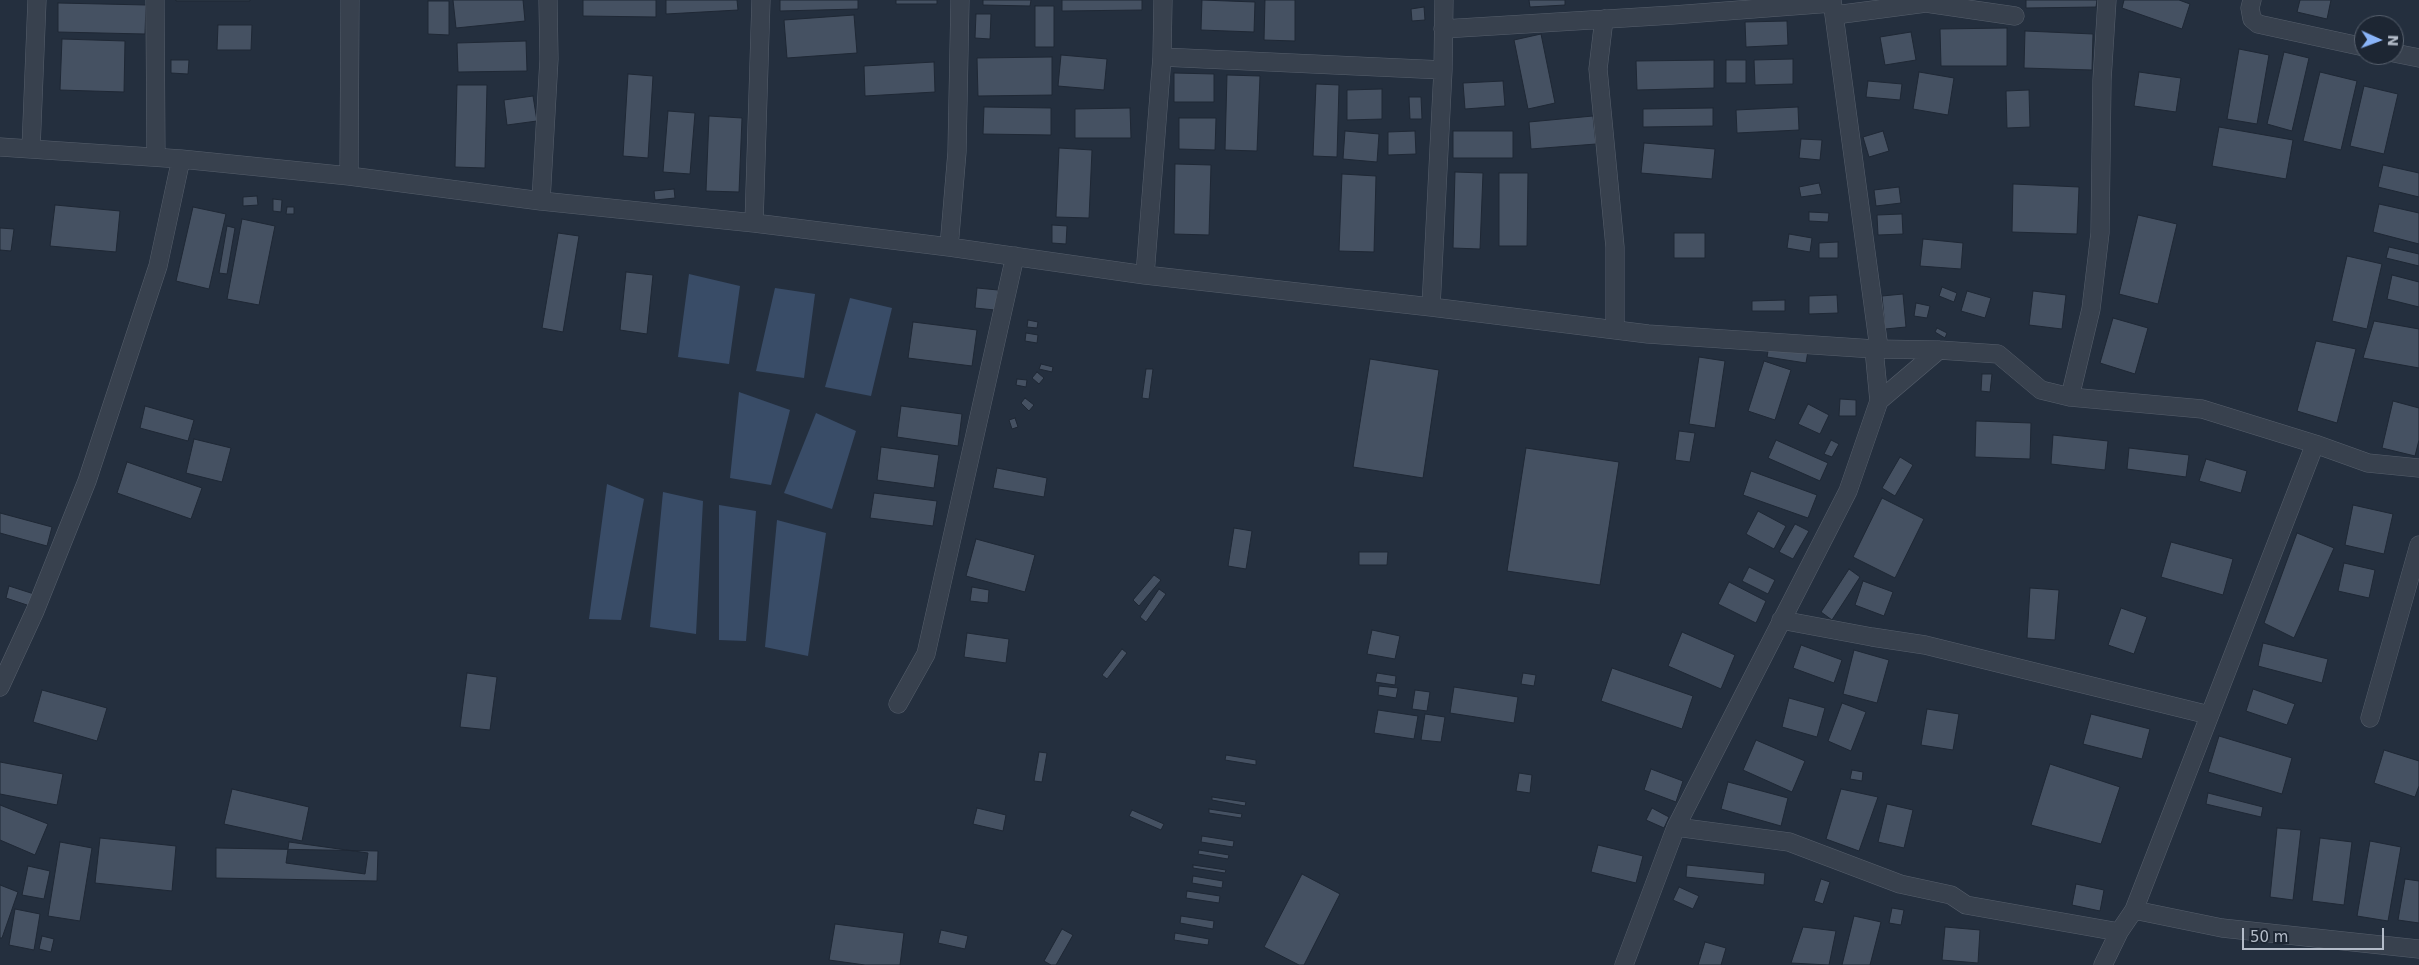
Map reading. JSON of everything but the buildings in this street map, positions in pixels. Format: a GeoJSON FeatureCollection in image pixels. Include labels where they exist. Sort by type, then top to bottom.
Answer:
{"type":"FeatureCollection","features":[{"type":"Feature","properties":{"kind":"street"},"geometry":{"type":"LineString","coordinates":[[31,149],[37,0]]}},
{"type":"Feature","properties":{"kind":"street"},"geometry":{"type":"LineString","coordinates":[[155,0],[156,157]]}},
{"type":"Feature","properties":{"kind":"street"},"geometry":{"type":"LineString","coordinates":[[349,176],[350,0]]}},
{"type":"Feature","properties":{"kind":"street"},"geometry":{"type":"LineString","coordinates":[[541,201],[549,59],[548,0]]}},
{"type":"Feature","properties":{"kind":"street"},"geometry":{"type":"LineString","coordinates":[[754,223],[761,0]]}},
{"type":"Feature","properties":{"kind":"street"},"geometry":{"type":"LineString","coordinates":[[949,247],[956,152],[960,0]]}},
{"type":"Feature","properties":{"kind":"street"},"geometry":{"type":"LineString","coordinates":[[1145,275],[1162,57],[1163,0]]}},
{"type":"Feature","properties":{"kind":"street"},"geometry":{"type":"LineString","coordinates":[[1431,307],[1443,70],[1444,0]]}},
{"type":"Feature","properties":{"kind":"street"},"geometry":{"type":"LineString","coordinates":[[2070,397],[2091,309],[2100,233],[2102,80],[2108,0]]}},
{"type":"Feature","properties":{"kind":"street"},"geometry":{"type":"LineString","coordinates":[[2252,0],[2250,8],[2252,19],[2258,24],[2354,45]]}},
{"type":"Feature","properties":{"kind":"street"},"geometry":{"type":"LineString","coordinates":[[1443,29],[1833,6],[1926,3],[2014,16]]}},
{"type":"Feature","properties":{"kind":"street"},"geometry":{"type":"LineString","coordinates":[[1624,965],[1676,827],[1848,491],[1879,401],[1874,349],[1878,341],[1833,6]]}},
{"type":"Feature","properties":{"kind":"street"},"geometry":{"type":"LineString","coordinates":[[1604,19],[1598,69],[1615,247],[1615,330]]}},
{"type":"Feature","properties":{"kind":"street"},"geometry":{"type":"LineString","coordinates":[[2404,55],[2419,58]]}},
{"type":"Feature","properties":{"kind":"street"},"geometry":{"type":"LineString","coordinates":[[1162,57],[1443,70]]}},
{"type":"Feature","properties":{"kind":"street"},"geometry":{"type":"LineString","coordinates":[[0,147],[182,159],[349,176],[541,201],[754,223],[949,247],[1145,275],[1615,330],[1874,349],[1939,350],[1998,354],[2042,390],[2070,397],[2202,409],[2315,444],[2368,463],[2419,468]]}},
{"type":"Feature","properties":{"kind":"street"},"geometry":{"type":"LineString","coordinates":[[0,687],[35,611],[87,481],[158,266],[182,159]]}},
{"type":"Feature","properties":{"kind":"street"},"geometry":{"type":"LineString","coordinates":[[898,704],[926,654],[1015,256]]}},
{"type":"Feature","properties":{"kind":"street"},"geometry":{"type":"LineString","coordinates":[[1879,401],[1939,350]]}},
{"type":"Feature","properties":{"kind":"street"},"geometry":{"type":"LineString","coordinates":[[2103,965],[2119,932],[2134,910],[2315,444]]}},
{"type":"Feature","properties":{"kind":"street"},"geometry":{"type":"LineString","coordinates":[[2370,718],[2419,545]]}},
{"type":"Feature","properties":{"kind":"street"},"geometry":{"type":"LineString","coordinates":[[1781,620],[1926,645],[2209,715]]}},
{"type":"Feature","properties":{"kind":"street"},"geometry":{"type":"LineString","coordinates":[[1676,827],[1789,842],[1900,884],[1951,895],[1966,905],[2119,932]]}},
{"type":"Feature","properties":{"kind":"street"},"geometry":{"type":"LineString","coordinates":[[2134,910],[2222,928],[2419,949]]}},
{"type":"Feature","properties":{"kind":"water"},"geometry":{"type":"Polygon","coordinates":[[[689,274],[740,286],[729,364],[678,357],[689,274]]]}},
{"type":"Feature","properties":{"kind":"water"},"geometry":{"type":"Polygon","coordinates":[[[775,288],[815,294],[804,378],[756,371],[775,288]]]}},
{"type":"Feature","properties":{"kind":"water"},"geometry":{"type":"Polygon","coordinates":[[[850,298],[892,308],[871,396],[825,387],[850,298]]]}},
{"type":"Feature","properties":{"kind":"water"},"geometry":{"type":"Polygon","coordinates":[[[739,392],[790,410],[771,485],[730,478],[739,392]]]}},
{"type":"Feature","properties":{"kind":"water"},"geometry":{"type":"Polygon","coordinates":[[[816,413],[856,431],[832,509],[784,493],[816,413]]]}},
{"type":"Feature","properties":{"kind":"water"},"geometry":{"type":"Polygon","coordinates":[[[607,484],[644,499],[621,620],[589,619],[607,484]]]}},
{"type":"Feature","properties":{"kind":"water"},"geometry":{"type":"Polygon","coordinates":[[[663,492],[703,501],[696,634],[650,627],[663,492]]]}},
{"type":"Feature","properties":{"kind":"water"},"geometry":{"type":"Polygon","coordinates":[[[719,505],[756,511],[746,641],[719,640],[719,505]]]}},
{"type":"Feature","properties":{"kind":"water"},"geometry":{"type":"Polygon","coordinates":[[[777,520],[826,533],[808,656],[765,647],[777,520]]]}}]}
